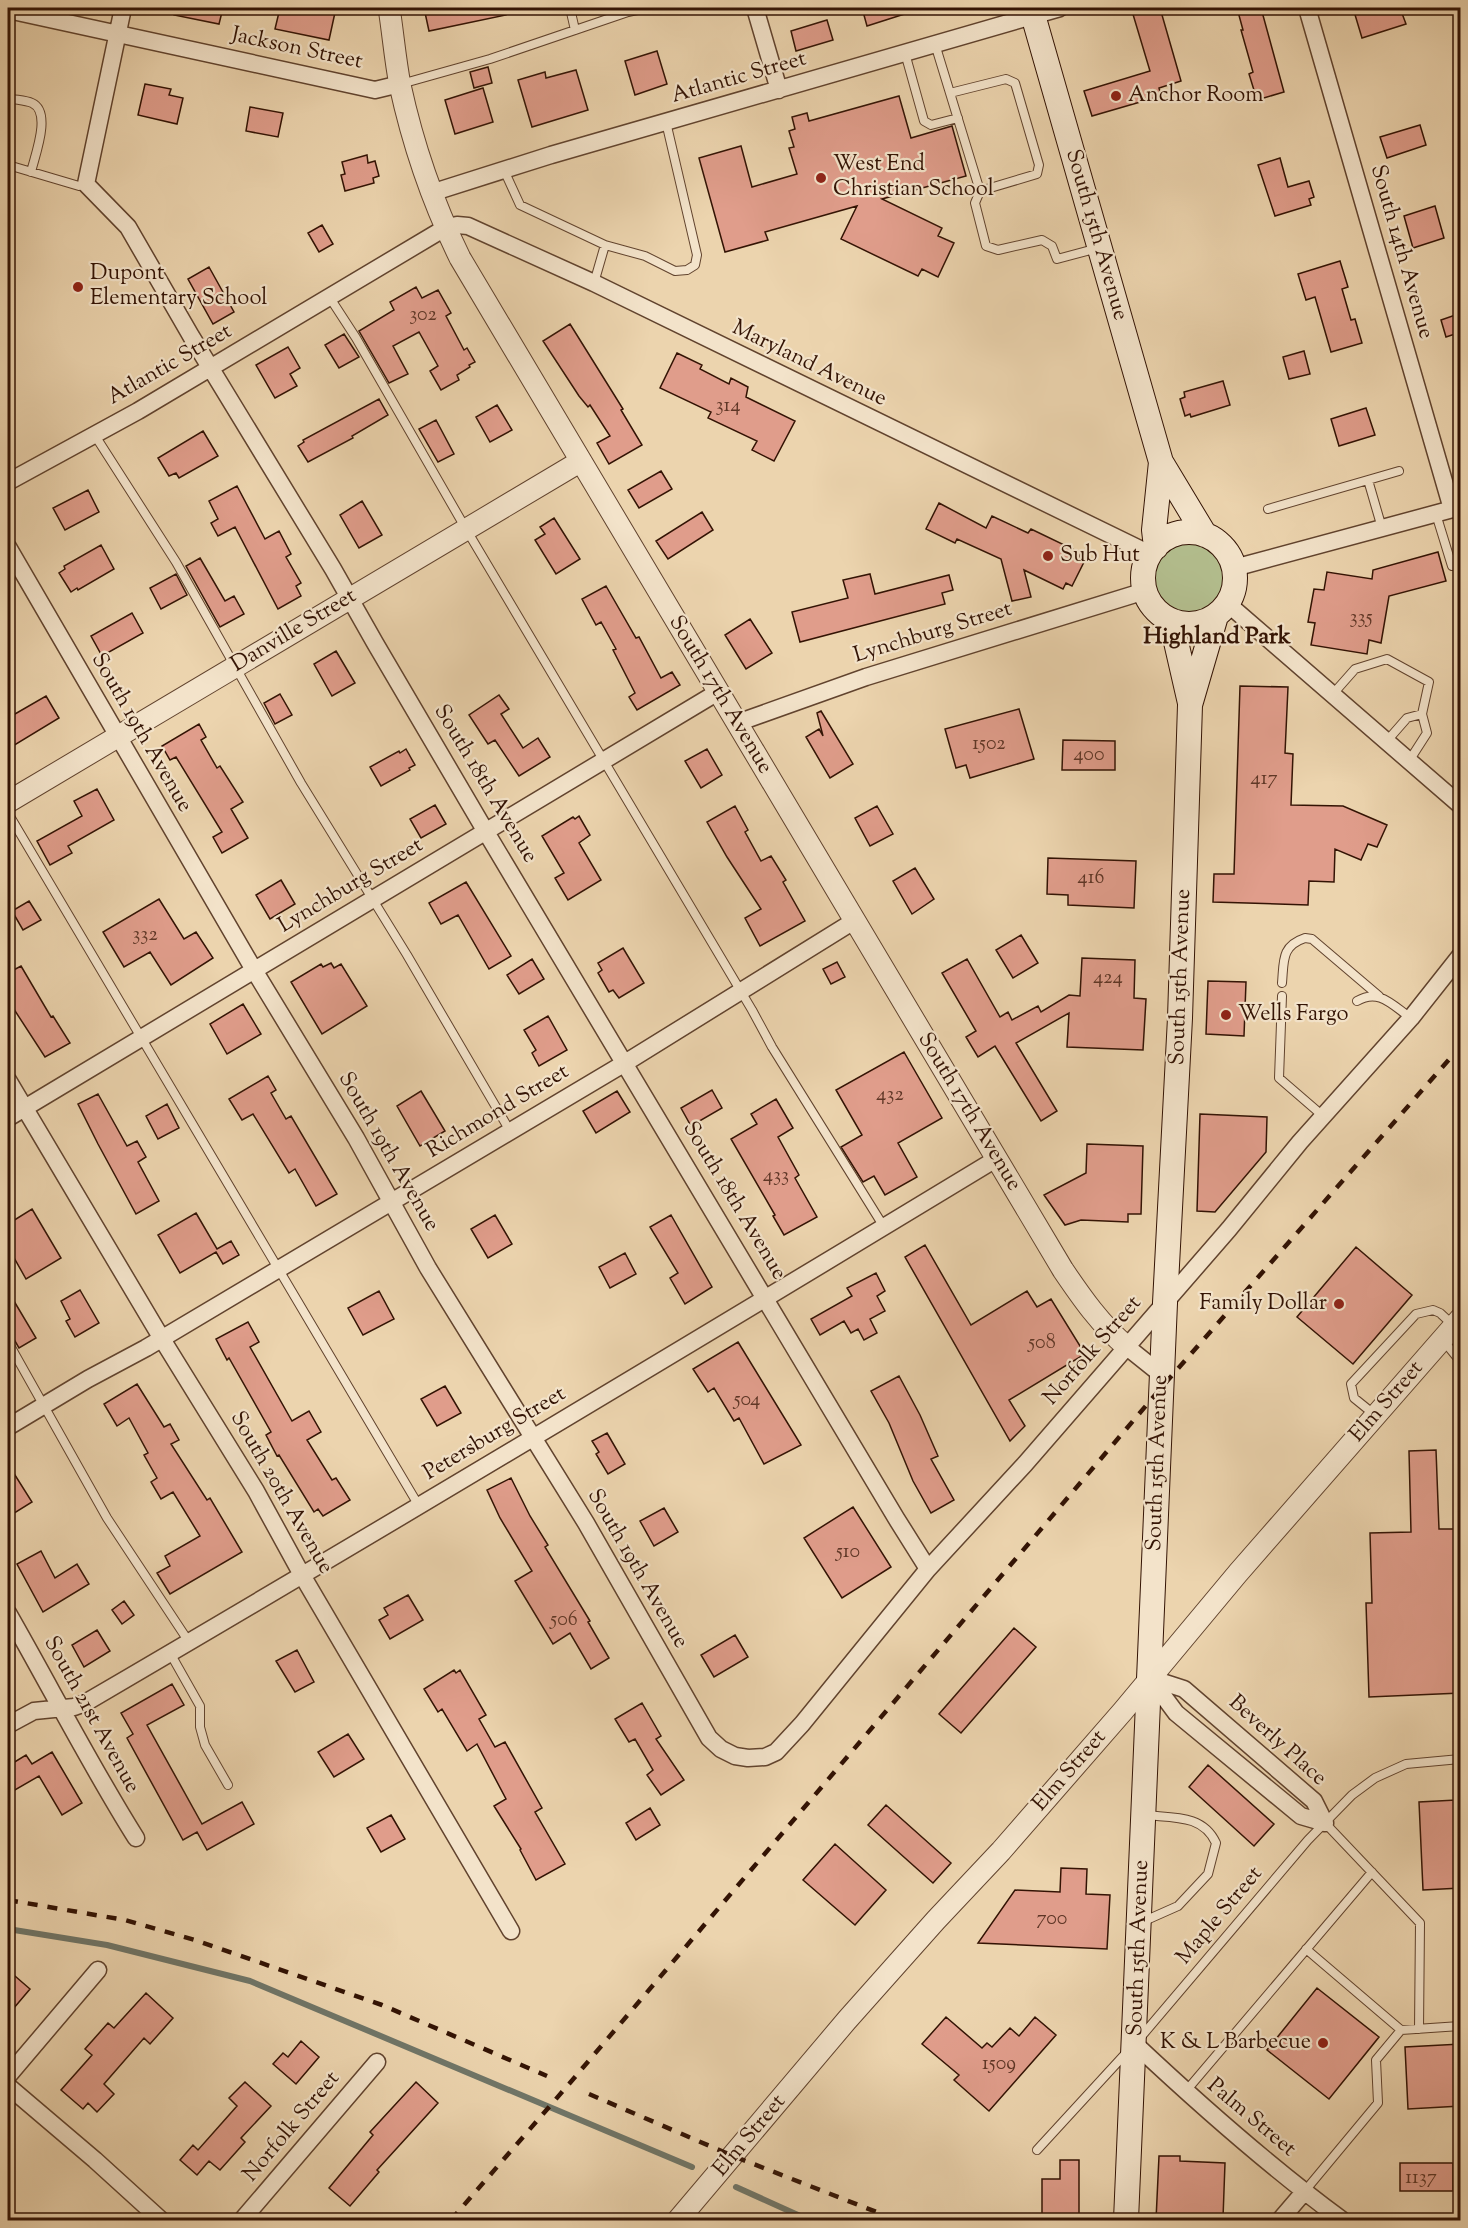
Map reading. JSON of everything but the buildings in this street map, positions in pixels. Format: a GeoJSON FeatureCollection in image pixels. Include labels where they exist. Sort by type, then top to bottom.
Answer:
{"type":"FeatureCollection","features":[{"type":"Feature","properties":{"kind":"main road","name":"South 15th Avenue"},"geometry":{"type":"LineString","coordinates":[[1032,11],[1161,462],[1204,535]]}},
{"type":"Feature","properties":{"kind":"main road","name":"South 15th Avenue"},"geometry":{"type":"LineString","coordinates":[[1153,550],[1161,462]]}},
{"type":"Feature","properties":{"kind":"main road"},"geometry":{"type":"LineString","coordinates":[[1191,532],[1204,535],[1218,542],[1228,554],[1234,568],[1233,593],[1222,610],[1201,622],[1186,624],[1171,620],[1155,608],[1145,591],[1145,566],[1153,550],[1166,538],[1191,532]]}},
{"type":"Feature","properties":{"kind":"main road","name":"South 15th Avenue"},"geometry":{"type":"LineString","coordinates":[[1190,705],[1222,610]]}},
{"type":"Feature","properties":{"kind":"main road","name":"South 15th Avenue"},"geometry":{"type":"LineString","coordinates":[[1126,2220],[1165,1303],[1180,1018],[1190,705],[1171,620]]}},
{"type":"Feature","properties":{"kind":"street"},"geometry":{"type":"LineString","coordinates":[[86,184],[123,8]]}},
{"type":"Feature","properties":{"kind":"street","name":"South 17th Avenue"},"geometry":{"type":"LineString","coordinates":[[389,8],[400,84],[415,142],[431,193],[460,258],[1063,1270],[1092,1313],[1127,1347]]}},
{"type":"Feature","properties":{"kind":"street"},"geometry":{"type":"LineString","coordinates":[[755,8],[779,90]]}},
{"type":"Feature","properties":{"kind":"street","name":"Atlantic Street"},"geometry":{"type":"LineString","coordinates":[[431,193],[935,44],[1032,11],[1060,8]]}},
{"type":"Feature","properties":{"kind":"street","name":"South 14th Avenue"},"geometry":{"type":"LineString","coordinates":[[1307,8],[1456,508]]}},
{"type":"Feature","properties":{"kind":"street","name":"Jackson Street"},"geometry":{"type":"LineString","coordinates":[[8,10],[375,90],[400,84]]}},
{"type":"Feature","properties":{"kind":"street","name":"South 18th Avenue"},"geometry":{"type":"LineString","coordinates":[[86,184],[128,227],[350,598],[486,832],[928,1569]]}},
{"type":"Feature","properties":{"kind":"street","name":"Maryland Avenue"},"geometry":{"type":"LineString","coordinates":[[445,228],[457,225],[468,226],[594,283],[1153,550]]}},
{"type":"Feature","properties":{"kind":"street","name":"Atlantic Street"},"geometry":{"type":"LineString","coordinates":[[8,482],[212,368],[445,228]]}},
{"type":"Feature","properties":{"kind":"street","name":"Danville Street"},"geometry":{"type":"LineString","coordinates":[[8,802],[580,461]]}},
{"type":"Feature","properties":{"kind":"street"},"geometry":{"type":"LineString","coordinates":[[1234,568],[1456,508]]}},
{"type":"Feature","properties":{"kind":"street","name":"South 19th Avenue"},"geometry":{"type":"LineString","coordinates":[[8,547],[254,970],[356,1138],[428,1268],[586,1523],[709,1738],[721,1749],[735,1756],[748,1758]]}},
{"type":"Feature","properties":{"kind":"street","name":"Lynchburg Street"},"geometry":{"type":"LineString","coordinates":[[737,723],[866,677],[1145,591]]}},
{"type":"Feature","properties":{"kind":"street"},"geometry":{"type":"LineString","coordinates":[[1222,610],[1332,696],[1461,805]]}},
{"type":"Feature","properties":{"kind":"street","name":"Lynchburg Street"},"geometry":{"type":"LineString","coordinates":[[8,1118],[718,692]]}},
{"type":"Feature","properties":{"kind":"street","name":"Richmond Street"},"geometry":{"type":"LineString","coordinates":[[8,1427],[162,1339],[625,1063],[854,921]]}},
{"type":"Feature","properties":{"kind":"street","name":"Norfolk Street"},"geometry":{"type":"LineString","coordinates":[[748,1758],[765,1757],[777,1752],[802,1724],[928,1569],[1025,1464],[1127,1347],[1323,1116],[1411,1018],[1461,956]]}},
{"type":"Feature","properties":{"kind":"street","name":"South 20th Avenue"},"geometry":{"type":"LineString","coordinates":[[8,1080],[162,1339],[256,1491],[302,1575],[511,1931]]}},
{"type":"Feature","properties":{"kind":"street","name":"Petersburg Street"},"geometry":{"type":"LineString","coordinates":[[8,1725],[34,1711],[62,1709],[85,1703],[533,1439],[653,1364],[996,1159]]}},
{"type":"Feature","properties":{"kind":"street","name":"Elm Street"},"geometry":{"type":"LineString","coordinates":[[683,2219],[847,2020],[1001,1851],[1238,1573],[1452,1328]]}},
{"type":"Feature","properties":{"kind":"street"},"geometry":{"type":"LineString","coordinates":[[1127,1347],[1162,1375]]}},
{"type":"Feature","properties":{"kind":"street","name":"South 21st Avenue"},"geometry":{"type":"LineString","coordinates":[[8,1613],[98,1777],[136,1838]]}},
{"type":"Feature","properties":{"kind":"street","name":"Beverly Place"},"geometry":{"type":"LineString","coordinates":[[1150,1678],[1184,1689],[1314,1801],[1324,1822]]}},
{"type":"Feature","properties":{"kind":"street","name":"Beverly Place"},"geometry":{"type":"LineString","coordinates":[[1150,1678],[1176,1713],[1301,1816],[1324,1822]]}},
{"type":"Feature","properties":{"kind":"street"},"geometry":{"type":"LineString","coordinates":[[8,2076],[98,1970]]}},
{"type":"Feature","properties":{"kind":"street","name":"Palm Street"},"geometry":{"type":"LineString","coordinates":[[1135,2044],[1186,2092],[1304,2192],[1342,2220]]}},
{"type":"Feature","properties":{"kind":"street","name":"Norfolk Street"},"geometry":{"type":"LineString","coordinates":[[242,2220],[377,2062]]}},
{"type":"Feature","properties":{"kind":"street"},"geometry":{"type":"LineString","coordinates":[[8,2086],[161,2220]]}},
{"type":"Feature","properties":{"kind":"street"},"geometry":{"type":"LineString","coordinates":[[1280,2220],[1304,2192]]}},
{"type":"Feature","properties":{"kind":"lane"},"geometry":{"type":"LineString","coordinates":[[570,8],[574,30]]}},
{"type":"Feature","properties":{"kind":"lane"},"geometry":{"type":"LineString","coordinates":[[400,84],[490,59],[646,8]]}},
{"type":"Feature","properties":{"kind":"lane"},"geometry":{"type":"LineString","coordinates":[[935,44],[980,191],[975,203],[986,246],[998,250],[1042,240],[1052,246],[1056,260],[1100,247]]}},
{"type":"Feature","properties":{"kind":"lane"},"geometry":{"type":"LineString","coordinates":[[905,53],[924,121],[931,125],[958,118]]}},
{"type":"Feature","properties":{"kind":"lane"},"geometry":{"type":"LineString","coordinates":[[950,93],[1006,79],[1015,83],[1040,165],[1037,174],[980,191]]}},
{"type":"Feature","properties":{"kind":"lane"},"geometry":{"type":"LineString","coordinates":[[8,98],[33,104],[39,110],[43,120],[31,172]]}},
{"type":"Feature","properties":{"kind":"lane"},"geometry":{"type":"LineString","coordinates":[[504,170],[520,205],[605,245],[645,256],[675,271],[687,270],[695,265],[697,255],[666,122]]}},
{"type":"Feature","properties":{"kind":"lane"},"geometry":{"type":"LineString","coordinates":[[8,165],[79,186],[86,184]]}},
{"type":"Feature","properties":{"kind":"lane"},"geometry":{"type":"LineString","coordinates":[[594,283],[605,245]]}},
{"type":"Feature","properties":{"kind":"lane"},"geometry":{"type":"LineString","coordinates":[[330,298],[356,338],[772,1047],[884,1228]]}},
{"type":"Feature","properties":{"kind":"lane"},"geometry":{"type":"LineString","coordinates":[[94,434],[176,562],[301,783],[510,1131]]}},
{"type":"Feature","properties":{"kind":"lane"},"geometry":{"type":"LineString","coordinates":[[1268,509],[1399,471]]}},
{"type":"Feature","properties":{"kind":"lane"},"geometry":{"type":"LineString","coordinates":[[1368,480],[1382,528]]}},
{"type":"Feature","properties":{"kind":"lane"},"geometry":{"type":"LineString","coordinates":[[1436,514],[1452,566]]}},
{"type":"Feature","properties":{"kind":"lane"},"geometry":{"type":"LineString","coordinates":[[1332,696],[1355,669],[1387,660],[1428,682],[1422,714],[1427,733],[1409,761]]}},
{"type":"Feature","properties":{"kind":"lane"},"geometry":{"type":"LineString","coordinates":[[1386,742],[1407,718],[1422,714]]}},
{"type":"Feature","properties":{"kind":"lane"},"geometry":{"type":"LineString","coordinates":[[8,813],[419,1506]]}},
{"type":"Feature","properties":{"kind":"lane"},"geometry":{"type":"LineString","coordinates":[[1282,983],[1284,956],[1288,947],[1305,938],[1312,939],[1379,996],[1411,1018]]}},
{"type":"Feature","properties":{"kind":"lane"},"geometry":{"type":"LineString","coordinates":[[1282,996],[1279,1078],[1323,1116]]}},
{"type":"Feature","properties":{"kind":"lane"},"geometry":{"type":"LineString","coordinates":[[1357,1001],[1367,996],[1379,996]]}},
{"type":"Feature","properties":{"kind":"lane"},"geometry":{"type":"LineString","coordinates":[[1375,1415],[1354,1398],[1352,1384],[1416,1314],[1433,1310],[1440,1313],[1452,1328],[1461,1361]]}},
{"type":"Feature","properties":{"kind":"lane"},"geometry":{"type":"LineString","coordinates":[[8,1342],[107,1518],[189,1642]]}},
{"type":"Feature","properties":{"kind":"lane"},"geometry":{"type":"LineString","coordinates":[[170,1653],[200,1706],[200,1727],[205,1745],[228,1785]]}},
{"type":"Feature","properties":{"kind":"lane","name":"Maple Street"},"geometry":{"type":"LineString","coordinates":[[1037,2150],[1135,2044],[1324,1822],[1352,1795],[1375,1778],[1406,1764],[1461,1759]]}},
{"type":"Feature","properties":{"kind":"lane"},"geometry":{"type":"LineString","coordinates":[[1140,1923],[1178,1906],[1208,1874],[1216,1843],[1205,1827],[1192,1820],[1144,1815]]}},
{"type":"Feature","properties":{"kind":"lane"},"geometry":{"type":"LineString","coordinates":[[1324,1822],[1420,1923],[1419,2029]]}},
{"type":"Feature","properties":{"kind":"lane"},"geometry":{"type":"LineString","coordinates":[[1186,2092],[1372,1872]]}},
{"type":"Feature","properties":{"kind":"lane"},"geometry":{"type":"LineString","coordinates":[[1306,1949],[1401,2030],[1461,2026]]}},
{"type":"Feature","properties":{"kind":"lane"},"geometry":{"type":"LineString","coordinates":[[1304,2192],[1378,2103],[1376,2060],[1401,2030]]}},
{"type":"Feature","properties":{"kind":"green space"},"geometry":{"type":"Polygon","coordinates":[[[1185,542],[1199,542],[1213,548],[1224,559],[1230,573],[1227,595],[1219,607],[1199,618],[1185,618],[1171,612],[1160,601],[1154,587],[1154,573],[1160,559],[1171,548],[1185,542]]]}},
{"type":"Feature","properties":{"kind":"waterway"},"geometry":{"type":"LineString","coordinates":[[8,1929],[107,1945],[250,1981],[692,2167]]}},
{"type":"Feature","properties":{"kind":"waterway"},"geometry":{"type":"LineString","coordinates":[[736,2187],[809,2220]]}},
{"type":"Feature","properties":{"kind":"railway"},"geometry":{"type":"LineString","coordinates":[[451,2220],[1161,1388],[1460,1047]]}},
{"type":"Feature","properties":{"kind":"railway"},"geometry":{"type":"LineString","coordinates":[[8,1900],[125,1920],[195,1940],[382,2005],[547,2076]]}},
{"type":"Feature","properties":{"kind":"railway"},"geometry":{"type":"LineString","coordinates":[[589,2094],[733,2156],[897,2220]]}},
{"type":"Feature","properties":{"kind":"place","name":"Anchor Room"},"geometry":{"type":"Point","coordinates":[1116,96]}},
{"type":"Feature","properties":{"kind":"place","name":"West End Christian School"},"geometry":{"type":"Point","coordinates":[821,178]}},
{"type":"Feature","properties":{"kind":"place","name":"Dupont Elementary School"},"geometry":{"type":"Point","coordinates":[78,287]}},
{"type":"Feature","properties":{"kind":"place","name":"Sub Hut"},"geometry":{"type":"Point","coordinates":[1048,556]}},
{"type":"Feature","properties":{"kind":"place","name":"Wells Fargo"},"geometry":{"type":"Point","coordinates":[1226,1015]}},
{"type":"Feature","properties":{"kind":"place","name":"Family Dollar"},"geometry":{"type":"Point","coordinates":[1339,1304]}},
{"type":"Feature","properties":{"kind":"place","name":"K & L Barbecue"},"geometry":{"type":"Point","coordinates":[1323,2043]}},
{"type":"Feature","properties":{"kind":"district","name":"Highland Park"},"geometry":{"type":"Point","coordinates":[1217,637]}}]}
